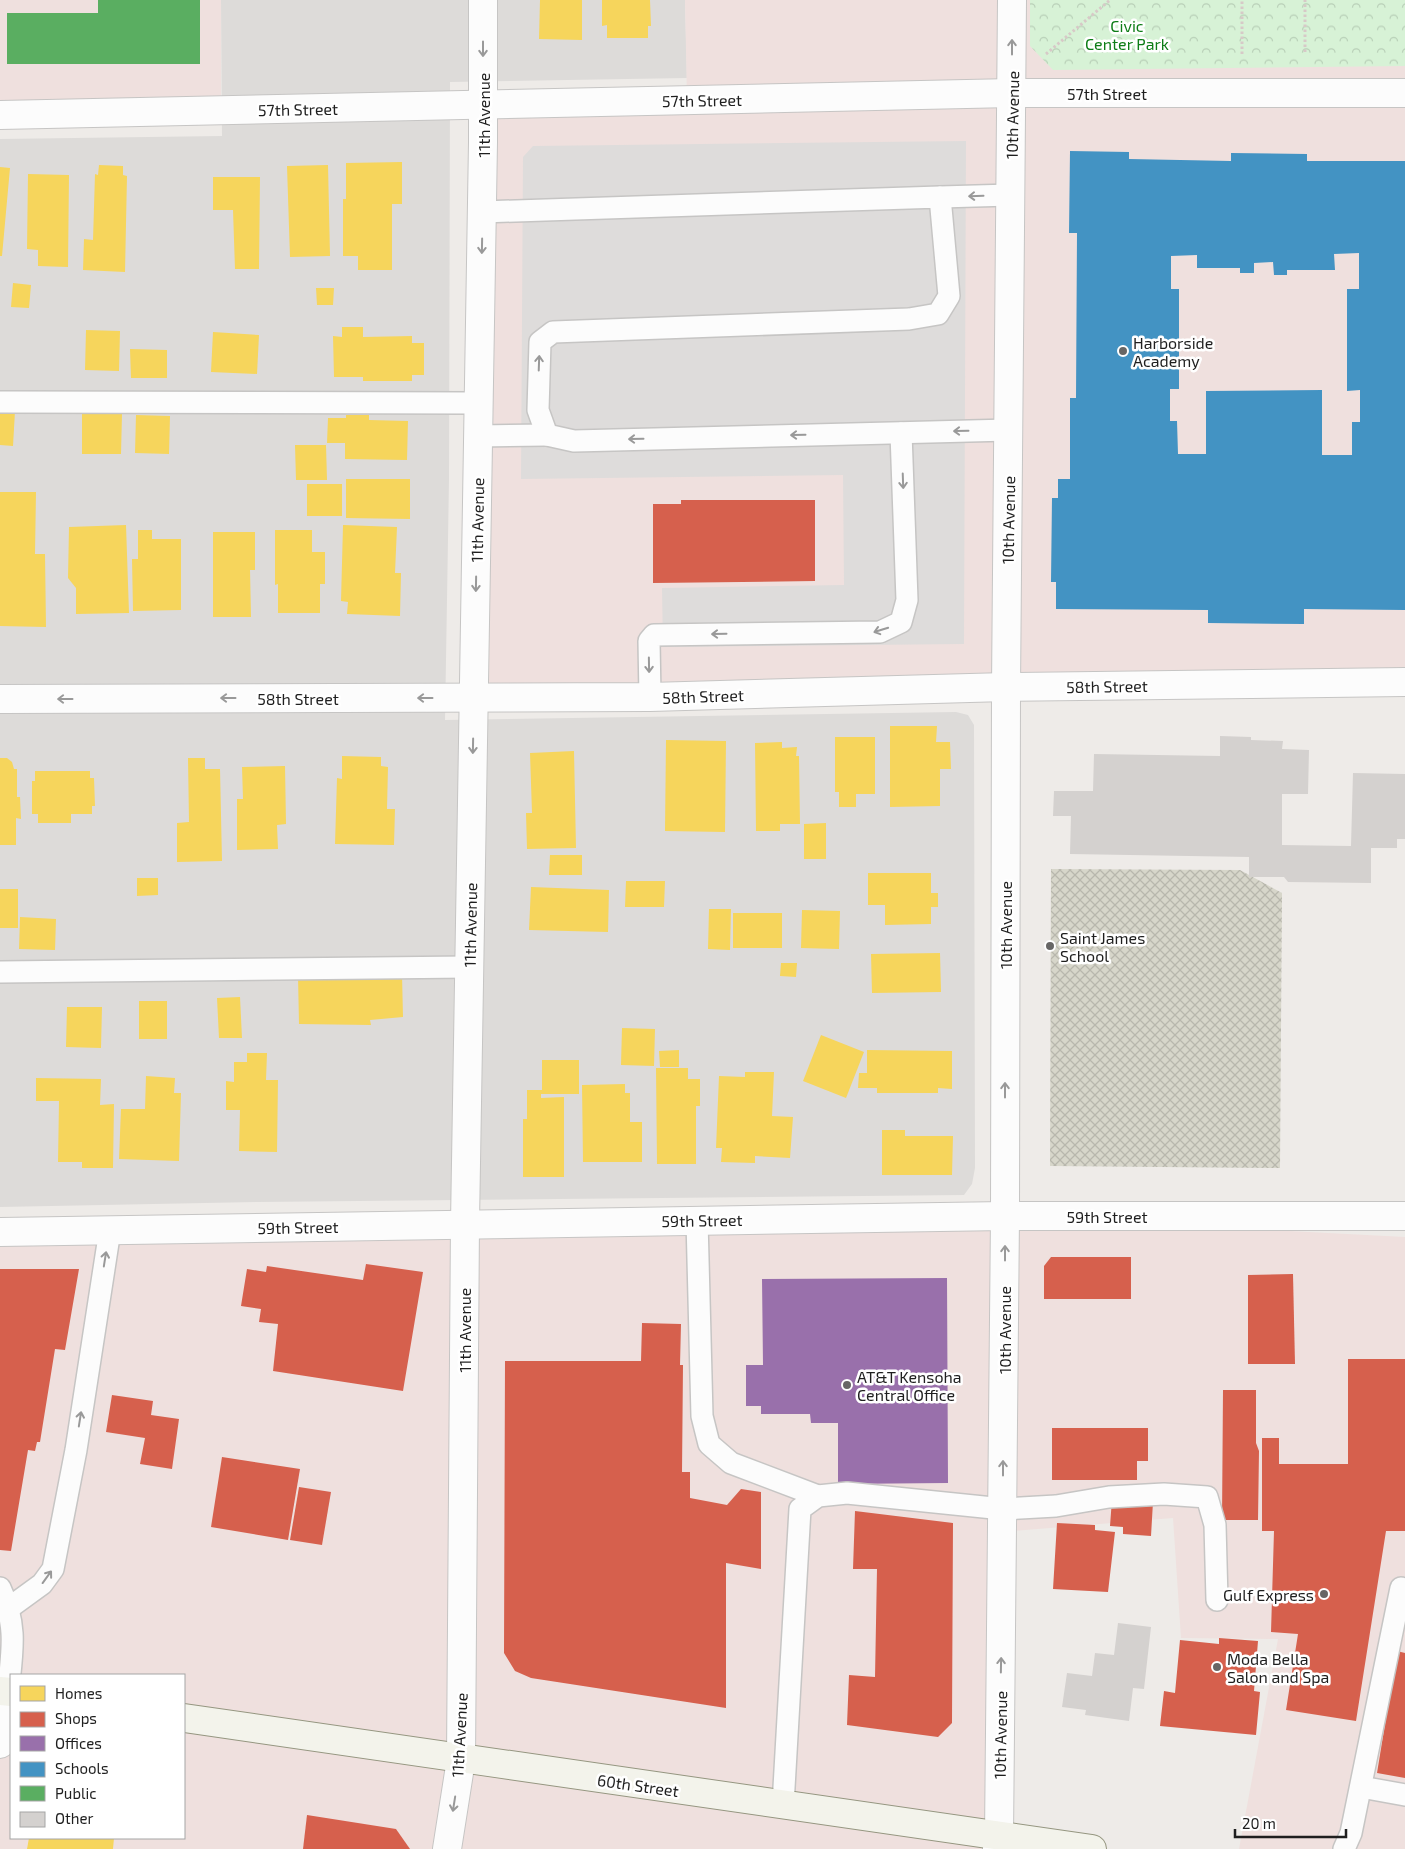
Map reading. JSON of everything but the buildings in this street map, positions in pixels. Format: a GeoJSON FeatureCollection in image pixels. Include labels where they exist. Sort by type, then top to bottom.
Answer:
{"type":"FeatureCollection","features":[{"type":"Feature","properties":{"kind":"street","name":"11th Avenue"},"geometry":{"type":"LineString","coordinates":[[447,1849],[460,1760],[465,1223],[484,106],[483,0]]}},
{"type":"Feature","properties":{"kind":"street","name":"10th Avenue"},"geometry":{"type":"LineString","coordinates":[[998,1843],[1003,1509],[1006,687],[1012,0]]}},
{"type":"Feature","properties":{"kind":"street","name":"57th Street"},"geometry":{"type":"LineString","coordinates":[[0,115],[484,106],[1012,93],[1405,93]]}},
{"type":"Feature","properties":{"kind":"street","name":"58th Street"},"geometry":{"type":"LineString","coordinates":[[0,699],[650,697],[1006,687],[1405,682]]}},
{"type":"Feature","properties":{"kind":"street","name":"59th Street"},"geometry":{"type":"LineString","coordinates":[[0,1232],[465,1223],[1005,1216],[1405,1216]]}},
{"type":"Feature","properties":{"kind":"street"},"geometry":{"type":"LineString","coordinates":[[0,1744],[6,1692]]}},
{"type":"Feature","properties":{"kind":"street","name":"60th Street"},"geometry":{"type":"LineString","coordinates":[[185,1718],[460,1760],[783,1805],[998,1843],[1092,1849]]}},
{"type":"Feature","properties":{"kind":"lane"},"geometry":{"type":"LineString","coordinates":[[482,212],[1011,195]]}},
{"type":"Feature","properties":{"kind":"lane"},"geometry":{"type":"LineString","coordinates":[[547,435],[538,410],[540,342],[552,332],[910,319],[938,314],[949,296],[940,197]]}},
{"type":"Feature","properties":{"kind":"lane"},"geometry":{"type":"LineString","coordinates":[[0,402],[479,403]]}},
{"type":"Feature","properties":{"kind":"lane"},"geometry":{"type":"LineString","coordinates":[[478,436],[547,435],[574,441],[1009,430]]}},
{"type":"Feature","properties":{"kind":"lane"},"geometry":{"type":"LineString","coordinates":[[650,697],[649,641],[654,635],[880,632],[901,622],[906,600],[901,433]]}},
{"type":"Feature","properties":{"kind":"lane"},"geometry":{"type":"LineString","coordinates":[[0,972],[469,966]]}},
{"type":"Feature","properties":{"kind":"lane"},"geometry":{"type":"LineString","coordinates":[[697,1220],[702,1416],[710,1444],[731,1463],[818,1496],[847,1493],[1003,1509],[1056,1506],[1118,1496],[1164,1494],[1207,1497],[1215,1526],[1217,1600]]}},
{"type":"Feature","properties":{"kind":"lane"},"geometry":{"type":"LineString","coordinates":[[9,1608],[42,1584],[52,1569],[76,1450],[110,1230]]}},
{"type":"Feature","properties":{"kind":"lane"},"geometry":{"type":"LineString","coordinates":[[783,1805],[800,1509],[818,1496]]}},
{"type":"Feature","properties":{"kind":"lane"},"geometry":{"type":"LineString","coordinates":[[0,1588],[9,1608],[13,1638],[6,1692]]}},
{"type":"Feature","properties":{"kind":"lane"},"geometry":{"type":"LineString","coordinates":[[1344,1849],[1351,1833],[1361,1786],[1377,1736],[1401,1588],[1405,1589]]}},
{"type":"Feature","properties":{"kind":"lane"},"geometry":{"type":"LineString","coordinates":[[1361,1786],[1405,1794]]}},
{"type":"Feature","properties":{"kind":"path"},"geometry":{"type":"LineString","coordinates":[[1044,55],[1110,0]]}},
{"type":"Feature","properties":{"kind":"path"},"geometry":{"type":"LineString","coordinates":[[1242,0],[1242,54]]}},
{"type":"Feature","properties":{"kind":"path"},"geometry":{"type":"LineString","coordinates":[[1305,0],[1305,52]]}},
{"type":"Feature","properties":{"kind":"shaded area"},"geometry":{"type":"Polygon","coordinates":[[[0,0],[221,0],[221,111],[0,115],[0,0]]]}},
{"type":"Feature","properties":{"kind":"shaded area"},"geometry":{"type":"Polygon","coordinates":[[[221,0],[685,0],[687,78],[450,82],[449,479],[445,720],[956,712],[968,715],[974,725],[975,1168],[972,1184],[964,1195],[258,1202],[0,1207],[0,139],[222,136],[221,0]]]}},
{"type":"Feature","properties":{"kind":"shaded area"},"geometry":{"type":"Polygon","coordinates":[[[685,0],[1405,0],[1405,682],[473,702],[484,105],[687,101],[685,0]]]}},
{"type":"Feature","properties":{"kind":"shaded area"},"geometry":{"type":"Polygon","coordinates":[[[966,141],[964,644],[663,647],[662,588],[844,585],[843,475],[521,479],[523,157],[533,146],[966,141]]]}},
{"type":"Feature","properties":{"kind":"shaded area"},"geometry":{"type":"Polygon","coordinates":[[[1051,869],[1240,870],[1282,893],[1280,1168],[1050,1166],[1051,869]]]}},
{"type":"Feature","properties":{"kind":"shaded area"},"geometry":{"type":"Polygon","coordinates":[[[1005,1216],[1405,1237],[1405,1849],[1239,1849],[1278,1639],[1181,1638],[1173,1518],[1002,1532],[997,1849],[0,1849],[0,1232],[1005,1216]]]}},
{"type":"Feature","properties":{"kind":"green space","name":"Civic Center Park"},"geometry":{"type":"Polygon","coordinates":[[[1030,0],[1405,0],[1405,66],[1053,70],[1030,46],[1030,0]]]}},
{"type":"Feature","properties":{"kind":"place","name":"Harborside Academy"},"geometry":{"type":"Point","coordinates":[1123,351]}},
{"type":"Feature","properties":{"kind":"place","name":"Saint James School"},"geometry":{"type":"Point","coordinates":[1050,946]}},
{"type":"Feature","properties":{"kind":"place","name":"AT&T Kensoha Central Office"},"geometry":{"type":"Point","coordinates":[847,1385]}},
{"type":"Feature","properties":{"kind":"place","name":"Gulf Express"},"geometry":{"type":"Point","coordinates":[1324,1594]}},
{"type":"Feature","properties":{"kind":"place","name":"Moda Bella Salon and Spa"},"geometry":{"type":"Point","coordinates":[1217,1667]}}]}
